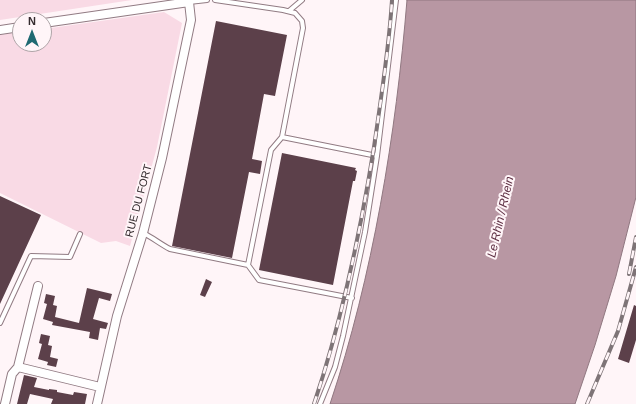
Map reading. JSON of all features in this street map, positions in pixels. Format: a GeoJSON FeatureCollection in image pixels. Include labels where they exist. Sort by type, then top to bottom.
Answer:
{"type":"FeatureCollection","features":[{"type":"Feature","properties":{"kind":"street"},"geometry":{"type":"LineString","coordinates":[[52,22],[189,2]]}},
{"type":"Feature","properties":{"kind":"street","name":"RUE DU FORT"},"geometry":{"type":"LineString","coordinates":[[97,404],[119,310],[143,233],[162,158],[190,20],[189,2]]}},
{"type":"Feature","properties":{"kind":"street"},"geometry":{"type":"LineString","coordinates":[[0,30],[12,28]]}},
{"type":"Feature","properties":{"kind":"street"},"geometry":{"type":"LineString","coordinates":[[5,404],[12,374],[18,367],[38,286]]}},
{"type":"Feature","properties":{"kind":"street"},"geometry":{"type":"LineString","coordinates":[[18,367],[100,387]]}},
{"type":"Feature","properties":{"kind":"lane"},"geometry":{"type":"LineString","coordinates":[[189,2],[207,0]]}},
{"type":"Feature","properties":{"kind":"lane"},"geometry":{"type":"LineString","coordinates":[[215,0],[289,11],[299,16],[302,21],[303,28],[282,137],[270,150],[248,265]]}},
{"type":"Feature","properties":{"kind":"lane"},"geometry":{"type":"LineString","coordinates":[[289,11],[302,0]]}},
{"type":"Feature","properties":{"kind":"lane"},"geometry":{"type":"LineString","coordinates":[[320,404],[335,368],[352,298],[365,232],[377,156],[396,0]]}},
{"type":"Feature","properties":{"kind":"lane"},"geometry":{"type":"LineString","coordinates":[[282,137],[377,156]]}},
{"type":"Feature","properties":{"kind":"lane"},"geometry":{"type":"LineString","coordinates":[[143,233],[150,236],[159,244],[170,249],[248,265],[259,280],[352,298]]}},
{"type":"Feature","properties":{"kind":"lane"},"geometry":{"type":"LineString","coordinates":[[0,323],[31,256],[70,257],[80,234]]}},
{"type":"Feature","properties":{"kind":"shaded area"},"geometry":{"type":"Polygon","coordinates":[[[0,0],[132,0],[52,12],[12,12],[12,18],[0,20],[0,0]]]}},
{"type":"Feature","properties":{"kind":"shaded area"},"geometry":{"type":"Polygon","coordinates":[[[164,12],[182,23],[157,147],[130,246],[116,241],[101,243],[0,193],[0,35],[12,33],[12,52],[52,52],[52,28],[164,12]]]}},
{"type":"Feature","properties":{"kind":"water","name":"Le Rhin / Rhein"},"geometry":{"type":"Polygon","coordinates":[[[407,0],[636,0],[636,197],[616,276],[575,404],[330,404],[359,306],[380,204],[396,102],[407,0]]]}},
{"type":"Feature","properties":{"kind":"building"},"geometry":{"type":"Polygon","coordinates":[[[216,21],[287,35],[275,96],[264,94],[252,159],[262,161],[260,174],[249,172],[232,258],[172,246],[216,21]]]}},
{"type":"Feature","properties":{"kind":"building"},"geometry":{"type":"Polygon","coordinates":[[[282,153],[356,168],[355,170],[357,171],[355,181],[353,181],[333,285],[259,270],[282,153]]]}},
{"type":"Feature","properties":{"kind":"building"},"geometry":{"type":"Polygon","coordinates":[[[0,196],[41,215],[0,304],[0,196]]]}},
{"type":"Feature","properties":{"kind":"building"},"geometry":{"type":"Polygon","coordinates":[[[206,279],[212,282],[205,297],[200,295],[206,279]]]}},
{"type":"Feature","properties":{"kind":"building"},"geometry":{"type":"Polygon","coordinates":[[[87,288],[112,294],[110,301],[99,298],[93,319],[108,323],[106,329],[100,328],[98,340],[89,338],[90,332],[52,325],[53,322],[43,319],[47,304],[44,303],[46,294],[55,296],[53,305],[57,306],[55,317],[79,323],[87,288]]]}},
{"type":"Feature","properties":{"kind":"building"},"geometry":{"type":"Polygon","coordinates":[[[634,305],[636,306],[636,340],[629,363],[618,359],[634,305]]]}},
{"type":"Feature","properties":{"kind":"building"},"geometry":{"type":"Polygon","coordinates":[[[41,334],[50,336],[48,345],[52,346],[50,357],[58,359],[56,367],[47,365],[48,362],[38,359],[42,344],[39,343],[41,334]]]}},
{"type":"Feature","properties":{"kind":"building"},"geometry":{"type":"Polygon","coordinates":[[[24,375],[37,378],[34,387],[57,390],[57,392],[73,395],[74,392],[87,394],[85,404],[51,404],[53,399],[30,394],[27,404],[17,404],[24,375]]]}},
{"type":"Feature","properties":{"kind":"railway"},"geometry":{"type":"LineString","coordinates":[[314,404],[342,309],[363,212],[382,92],[392,0]]}},
{"type":"Feature","properties":{"kind":"railway"},"geometry":{"type":"LineString","coordinates":[[629,274],[636,237]]}},
{"type":"Feature","properties":{"kind":"railway"},"geometry":{"type":"LineString","coordinates":[[587,404],[618,331],[636,267]]}}]}
